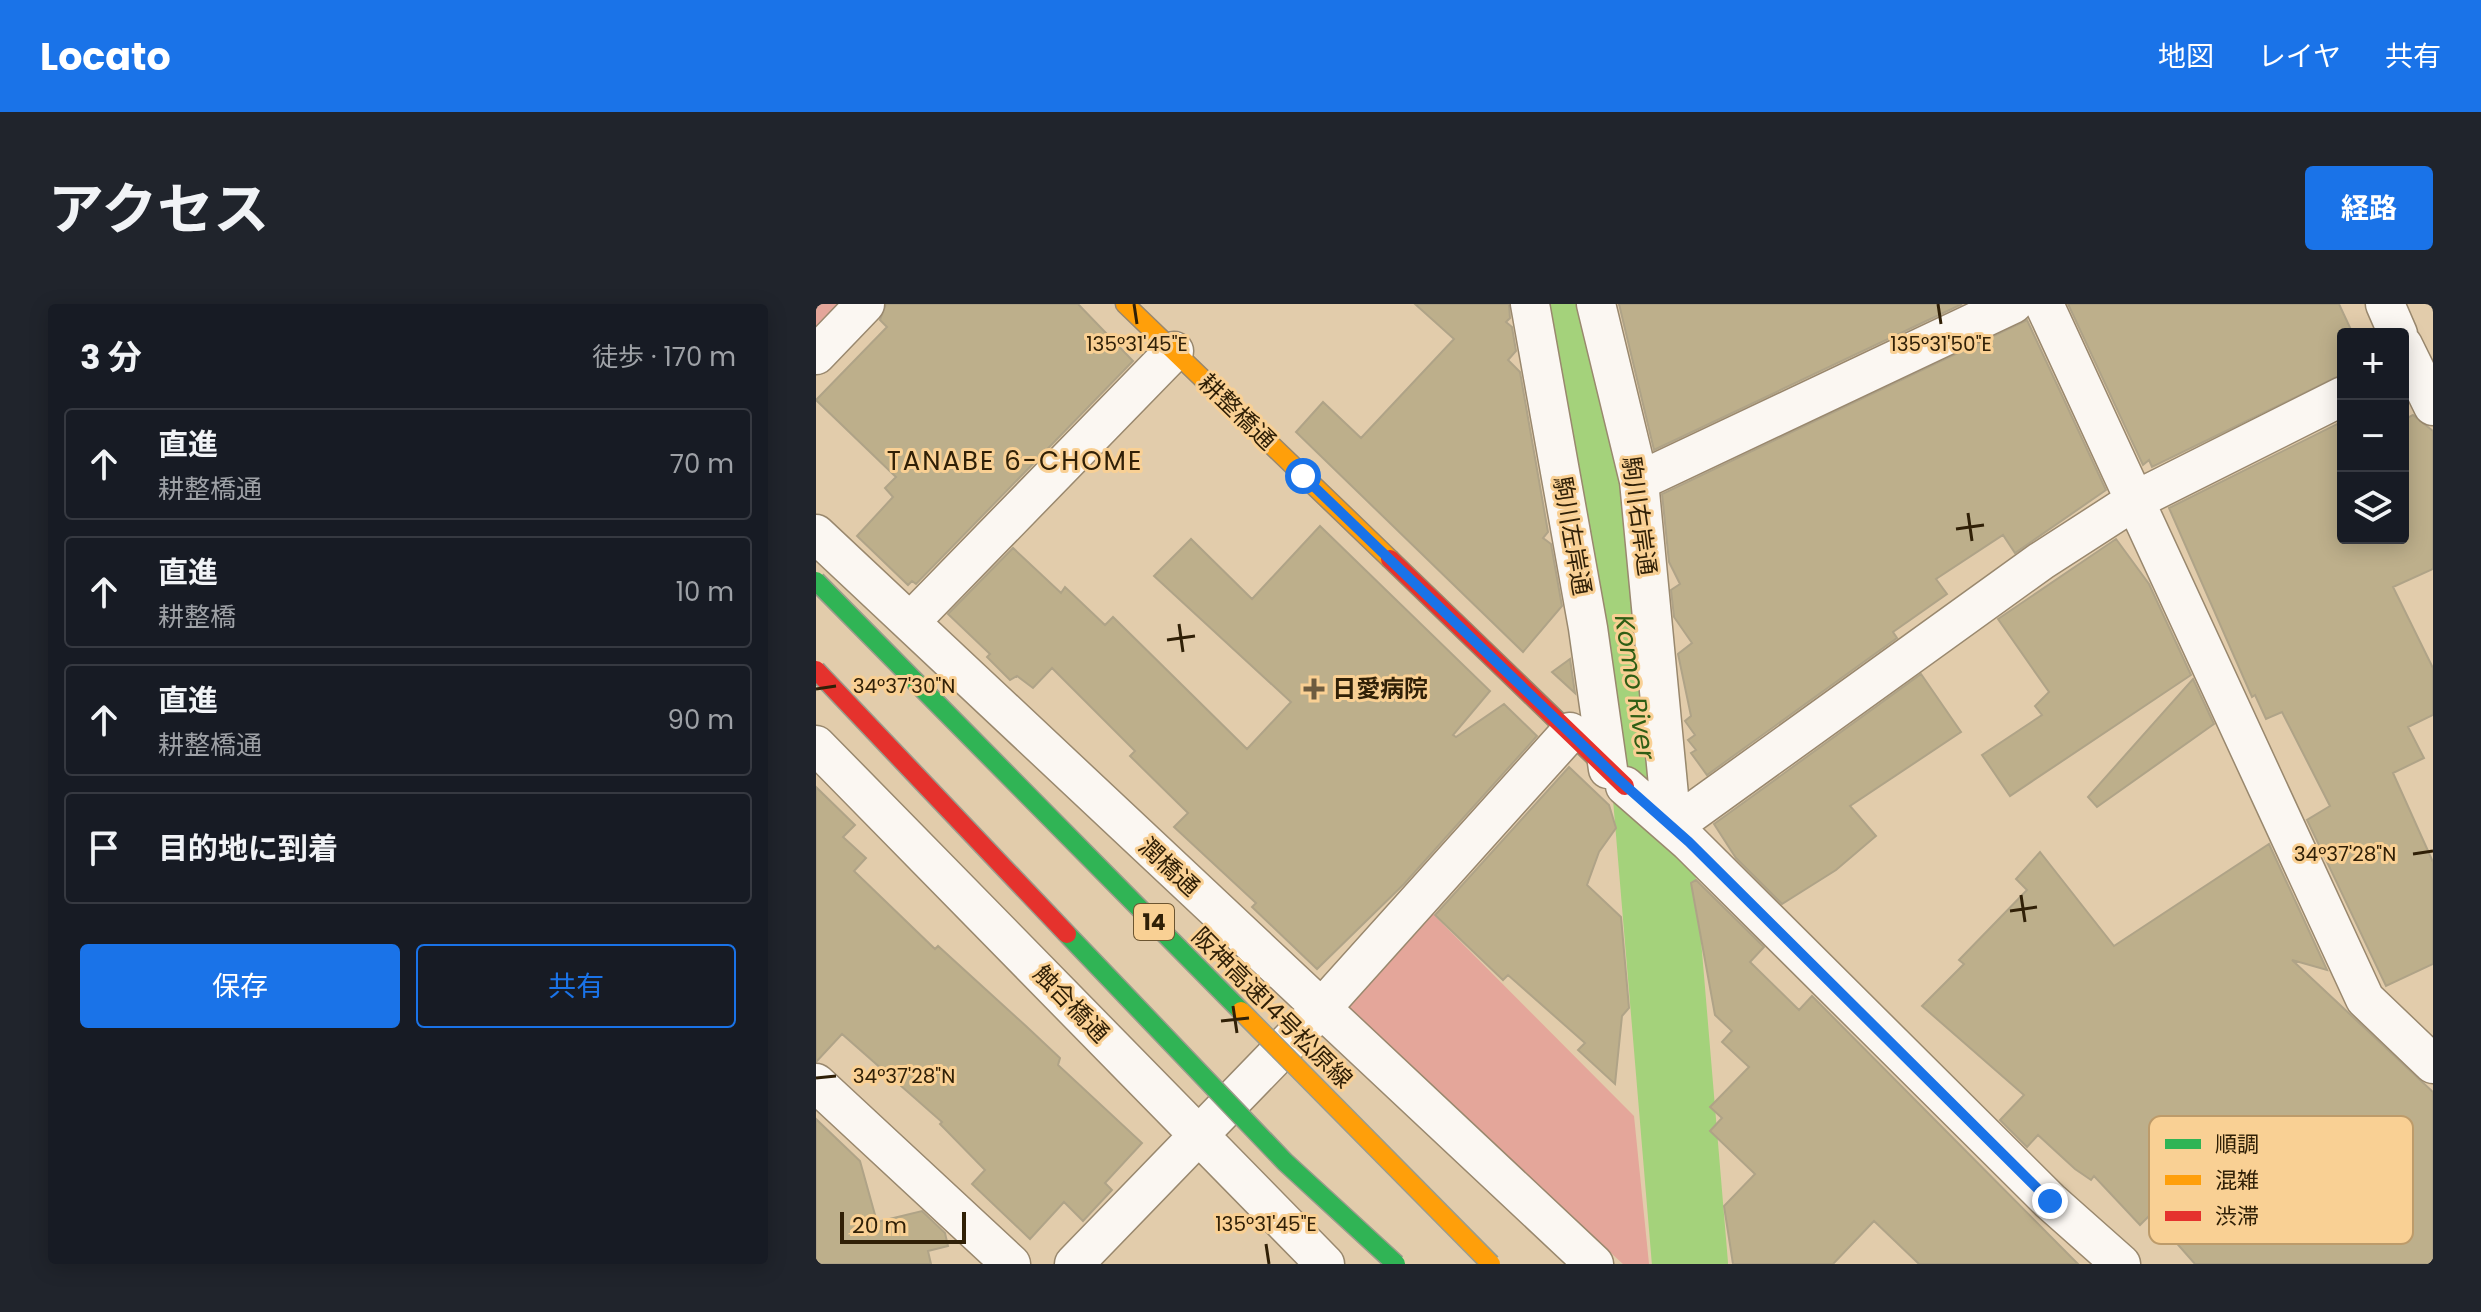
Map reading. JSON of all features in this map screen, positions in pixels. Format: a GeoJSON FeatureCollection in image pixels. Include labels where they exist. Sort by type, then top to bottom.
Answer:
{"type":"FeatureCollection","features":[{"type":"Feature","properties":{"kind":"main road","name":"耕整橋通"},"geometry":{"type":"LineString","coordinates":[[1125,304],[1617,777]]}},
{"type":"Feature","properties":{"kind":"main road","name":"阪神高速14号松原線"},"geometry":{"type":"LineString","coordinates":[[816,581],[1491,1264]]}},
{"type":"Feature","properties":{"kind":"main road"},"geometry":{"type":"LineString","coordinates":[[816,670],[1285,1162],[1396,1264]]}},
{"type":"Feature","properties":{"kind":"street"},"geometry":{"type":"LineString","coordinates":[[816,355],[865,304]]}},
{"type":"Feature","properties":{"kind":"street","name":"駒川左岸通"},"geometry":{"type":"LineString","coordinates":[[1530,304],[1617,777]]}},
{"type":"Feature","properties":{"kind":"street","name":"駒川右岸通"},"geometry":{"type":"LineString","coordinates":[[1596,304],[1639,481],[1671,826]]}},
{"type":"Feature","properties":{"kind":"street"},"geometry":{"type":"LineString","coordinates":[[1639,481],[2013,304]]}},
{"type":"Feature","properties":{"kind":"street"},"geometry":{"type":"LineString","coordinates":[[2044,304],[2365,999],[2433,1064]]}},
{"type":"Feature","properties":{"kind":"street"},"geometry":{"type":"LineString","coordinates":[[2385,304],[2395,328]]}},
{"type":"Feature","properties":{"kind":"street"},"geometry":{"type":"LineString","coordinates":[[910,622],[1174,351]]}},
{"type":"Feature","properties":{"kind":"street"},"geometry":{"type":"LineString","coordinates":[[2409,360],[2433,406]]}},
{"type":"Feature","properties":{"kind":"street"},"geometry":{"type":"LineString","coordinates":[[1671,826],[2029,570],[2134,501],[2337,399]]}},
{"type":"Feature","properties":{"kind":"street","name":"潤橋通"},"geometry":{"type":"LineString","coordinates":[[816,534],[1594,1264]]}},
{"type":"Feature","properties":{"kind":"street"},"geometry":{"type":"LineString","coordinates":[[1074,1264],[1320,1010],[1570,732]]}},
{"type":"Feature","properties":{"kind":"street","name":"触合橋通"},"geometry":{"type":"LineString","coordinates":[[816,745],[1325,1264]]}},
{"type":"Feature","properties":{"kind":"street"},"geometry":{"type":"LineString","coordinates":[[1617,777],[1671,826],[2050,1201],[2121,1264]]}},
{"type":"Feature","properties":{"kind":"street"},"geometry":{"type":"LineString","coordinates":[[817,1085],[1011,1264]]}},
{"type":"Feature","properties":{"kind":"shaded area"},"geometry":{"type":"Polygon","coordinates":[[[816,304],[845,304],[816,334],[816,304]]]}},
{"type":"Feature","properties":{"kind":"shaded area"},"geometry":{"type":"Polygon","coordinates":[[[1433,914],[1634,1116],[1649,1264],[1623,1264],[1344,1009],[1433,914]]]}},
{"type":"Feature","properties":{"kind":"building"},"geometry":{"type":"Polygon","coordinates":[[[886,304],[1078,304],[1133,361],[916,584],[912,581],[908,585],[857,536],[893,497],[885,488],[896,477],[816,400],[887,327],[880,320],[886,304]]]}},
{"type":"Feature","properties":{"kind":"building"},"geometry":{"type":"Polygon","coordinates":[[[1415,304],[1509,304],[1510,318],[1506,322],[1512,327],[1516,351],[1508,360],[1520,372],[1548,532],[1543,538],[1551,544],[1562,606],[1523,652],[1296,432],[1323,402],[1361,438],[1454,339],[1415,304]]]}},
{"type":"Feature","properties":{"kind":"building"},"geometry":{"type":"Polygon","coordinates":[[[1619,304],[1962,304],[1654,450],[1619,304]]]}},
{"type":"Feature","properties":{"kind":"building"},"geometry":{"type":"Polygon","coordinates":[[[2068,304],[2339,304],[2350,328],[2337,328],[2337,377],[2152,467],[2149,460],[2143,465],[2068,304]]]}},
{"type":"Feature","properties":{"kind":"building"},"geometry":{"type":"Polygon","coordinates":[[[2027,320],[2106,490],[2015,553],[2003,535],[1936,579],[1947,594],[1893,632],[1897,638],[1707,775],[1691,753],[1696,750],[1688,740],[1695,735],[1685,721],[1691,716],[1678,654],[1692,643],[1674,617],[1671,590],[1680,584],[1669,562],[1662,494],[2027,320]]]}},
{"type":"Feature","properties":{"kind":"building"},"geometry":{"type":"Polygon","coordinates":[[[2413,415],[2433,431],[2433,569],[2393,587],[2433,668],[2433,715],[2408,727],[2424,758],[2393,773],[2433,862],[2433,964],[2386,986],[2307,820],[2330,806],[2282,712],[2266,719],[2255,695],[2252,697],[2169,508],[2337,424],[2337,544],[2409,544],[2409,417],[2413,415]]]}},
{"type":"Feature","properties":{"kind":"building"},"geometry":{"type":"Polygon","coordinates":[[[1320,526],[1490,691],[1453,735],[1456,737],[1504,704],[1537,736],[1404,884],[1317,969],[1252,907],[1256,903],[1174,827],[1188,813],[1130,756],[1135,751],[1052,668],[1033,688],[1017,676],[1010,680],[987,657],[990,654],[948,614],[1013,548],[1061,593],[1065,587],[1105,625],[1113,617],[1247,749],[1291,702],[1154,576],[1191,539],[1252,599],[1320,526]]]}},
{"type":"Feature","properties":{"kind":"building"},"geometry":{"type":"Polygon","coordinates":[[[2116,539],[2149,584],[2191,675],[2010,796],[1982,755],[2042,715],[2035,706],[2049,692],[1998,619],[2116,539]]]}},
{"type":"Feature","properties":{"kind":"building"},"geometry":{"type":"Polygon","coordinates":[[[1570,659],[1575,693],[1552,672],[1570,659]]]}},
{"type":"Feature","properties":{"kind":"building"},"geometry":{"type":"Polygon","coordinates":[[[1921,674],[1961,732],[1850,806],[1876,836],[1836,870],[1782,904],[1736,858],[1714,824],[1921,674]]]}},
{"type":"Feature","properties":{"kind":"building"},"geometry":{"type":"Polygon","coordinates":[[[2193,679],[2214,724],[2097,807],[2088,797],[2193,679]]]}},
{"type":"Feature","properties":{"kind":"building"},"geometry":{"type":"Polygon","coordinates":[[[1569,767],[1609,805],[1616,828],[1599,852],[1587,885],[1621,917],[1629,1008],[1622,1016],[1615,1084],[1578,1050],[1585,1043],[1508,975],[1503,980],[1435,915],[1569,767]]]}},
{"type":"Feature","properties":{"kind":"building"},"geometry":{"type":"Polygon","coordinates":[[[816,787],[855,825],[843,837],[866,858],[854,871],[935,949],[938,946],[1060,1058],[1058,1065],[1142,1143],[1105,1183],[1112,1190],[1083,1221],[1064,1202],[1030,1239],[972,1184],[985,1170],[940,1124],[942,1122],[842,1034],[816,1062],[816,787]]]}},
{"type":"Feature","properties":{"kind":"building"},"geometry":{"type":"Polygon","coordinates":[[[2269,844],[2327,970],[2292,960],[2433,1092],[2433,1264],[2195,1264],[2177,1244],[2413,1244],[2413,1116],[2149,1116],[2149,1216],[2140,1225],[2094,1176],[2091,1180],[2075,1169],[2038,1135],[2027,1147],[2000,1120],[2024,1095],[1922,1006],[1964,964],[1959,960],[2027,890],[2016,879],[2040,852],[2114,946],[2269,844]]]}},
{"type":"Feature","properties":{"kind":"building"},"geometry":{"type":"Polygon","coordinates":[[[1696,880],[1764,947],[1750,962],[1799,1010],[1812,996],[2078,1264],[1919,1264],[1874,1221],[1833,1264],[1733,1264],[1724,1206],[1755,1174],[1710,1131],[1722,1118],[1710,1107],[1749,1067],[1722,1042],[1732,1031],[1715,1015],[1691,883],[1696,880]]]}},
{"type":"Feature","properties":{"kind":"building"},"geometry":{"type":"Polygon","coordinates":[[[816,1119],[860,1161],[877,1222],[922,1211],[945,1233],[948,1246],[928,1251],[931,1264],[816,1264],[816,1119]]]}},
{"type":"Feature","properties":{"kind":"waterway","name":"Komo River"},"geometry":{"type":"LineString","coordinates":[[1571,304],[1648,762],[1690,1264]]}},
{"type":"Feature","properties":{"kind":"traffic: slow"},"geometry":{"type":"LineString","coordinates":[[1125,304],[1390,559]]}},
{"type":"Feature","properties":{"kind":"traffic: slow"},"geometry":{"type":"LineString","coordinates":[[1241,1011],[1491,1264]]}},
{"type":"Feature","properties":{"kind":"traffic: jam"},"geometry":{"type":"LineString","coordinates":[[1390,559],[1625,786]]}},
{"type":"Feature","properties":{"kind":"traffic: jam"},"geometry":{"type":"LineString","coordinates":[[816,670],[1067,934]]}},
{"type":"Feature","properties":{"kind":"traffic: fast"},"geometry":{"type":"LineString","coordinates":[[816,581],[1241,1011]]}},
{"type":"Feature","properties":{"kind":"traffic: fast"},"geometry":{"type":"LineString","coordinates":[[1067,934],[1285,1162],[1396,1264]]}},
{"type":"Feature","properties":{"kind":"place","name":"日愛病院"},"geometry":{"type":"Point","coordinates":[1314,689]}},
{"type":"Feature","properties":{"kind":"district","name":"TANABE 6-CHOME"},"geometry":{"type":"Point","coordinates":[1015,461]}},
{"type":"Feature","properties":{"kind":"route"},"geometry":{"type":"LineString","coordinates":[[1303,476],[1619,780],[1689,842],[2050,1201]]}}]}
